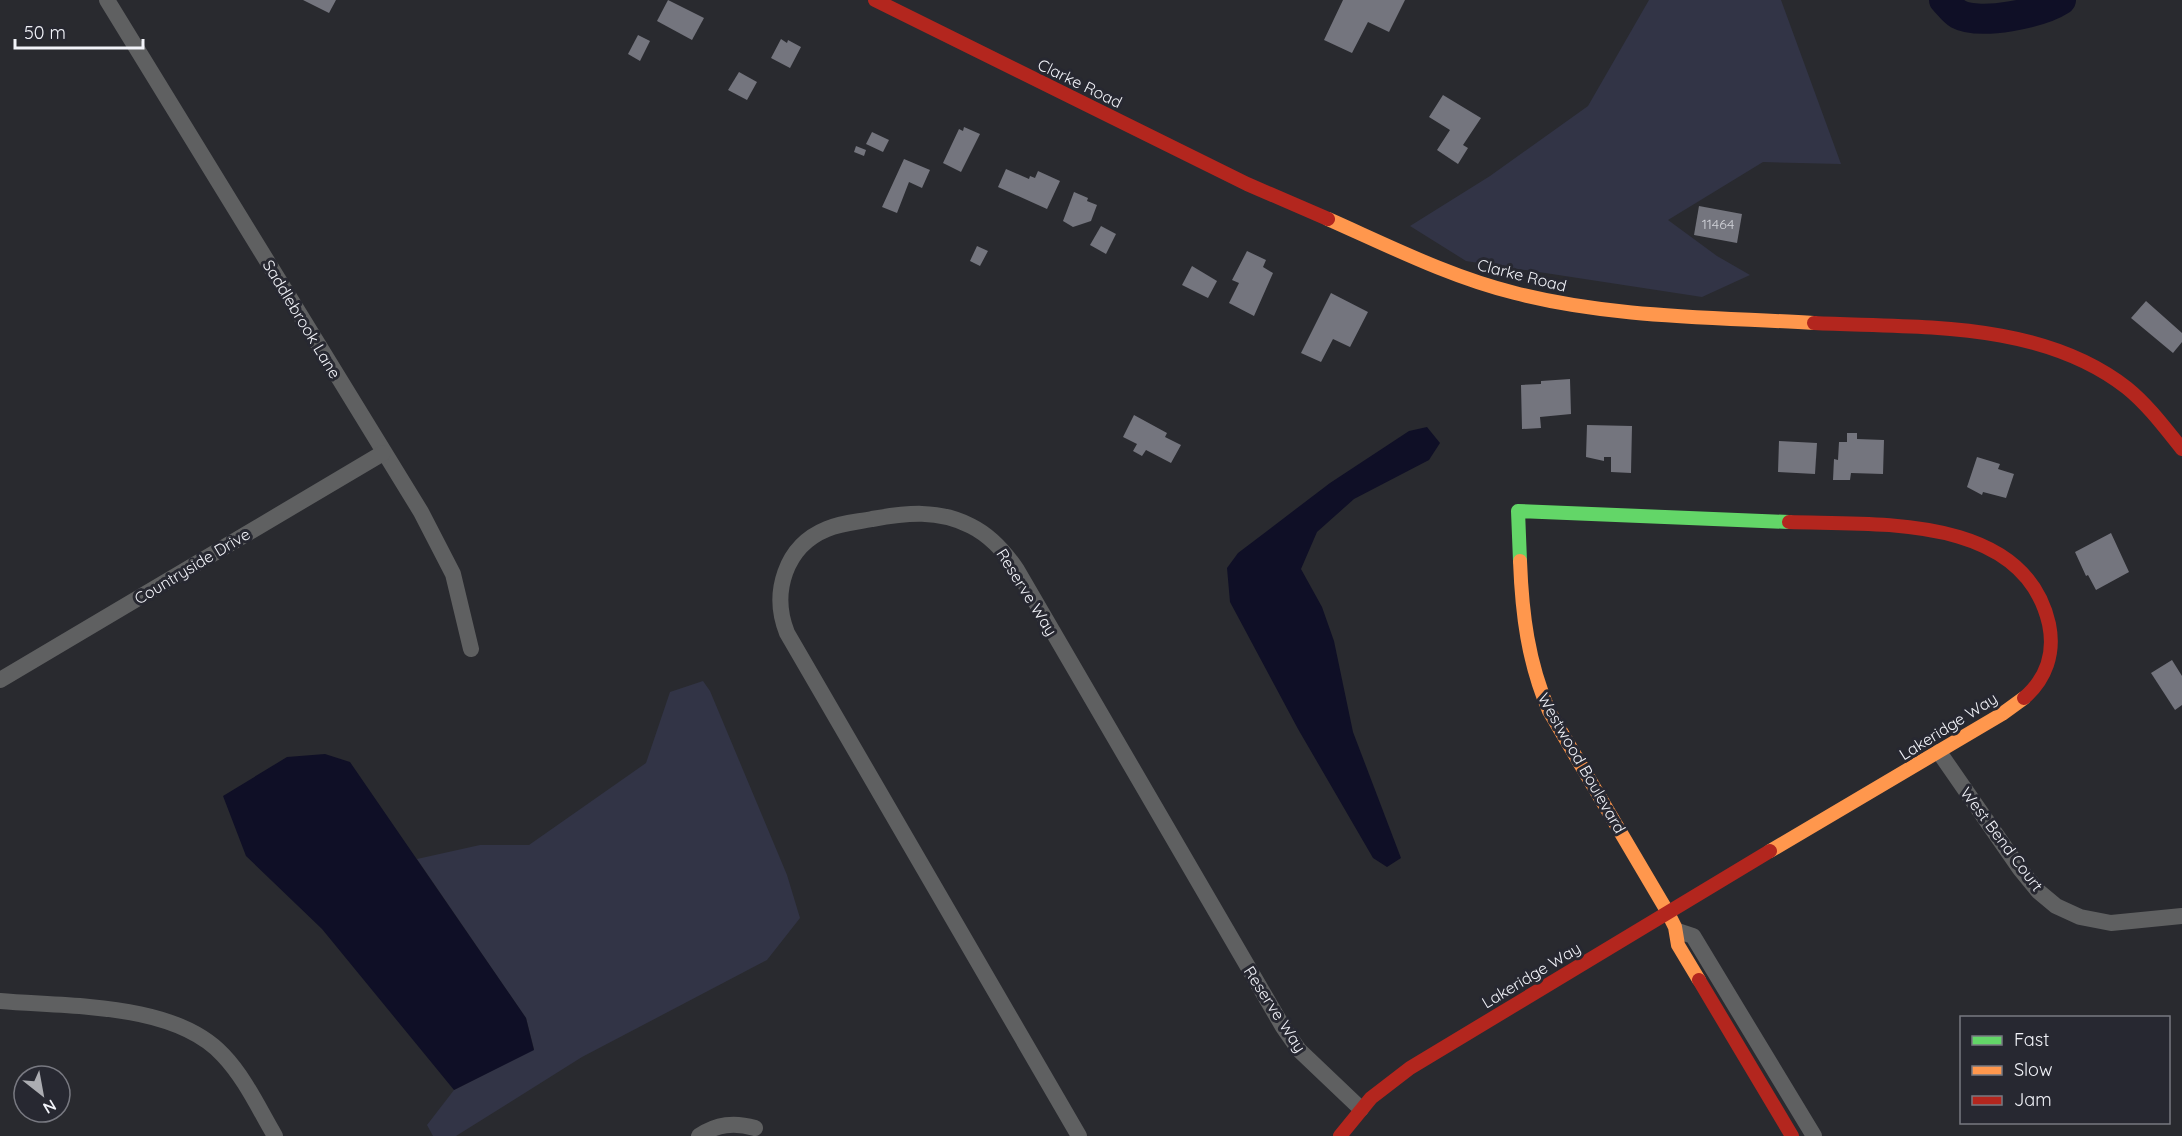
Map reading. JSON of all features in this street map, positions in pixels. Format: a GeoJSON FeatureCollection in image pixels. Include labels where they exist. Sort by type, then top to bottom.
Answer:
{"type":"FeatureCollection","features":[{"type":"Feature","properties":{"kind":"street","name":"Saddlebrook Lane"},"geometry":{"type":"LineString","coordinates":[[107,0],[421,512],[453,574],[471,649]]}},
{"type":"Feature","properties":{"kind":"street","name":"Clarke Road"},"geometry":{"type":"LineString","coordinates":[[875,0],[1247,184],[1455,275],[1514,293],[1575,306],[1637,313],[1952,330],[2037,343],[2080,358],[2127,388],[2154,414],[2182,449]]}},
{"type":"Feature","properties":{"kind":"street","name":"Countryside Drive"},"geometry":{"type":"LineString","coordinates":[[0,680],[384,453]]}},
{"type":"Feature","properties":{"kind":"street","name":"Lakeridge Way"},"geometry":{"type":"LineString","coordinates":[[1340,1136],[1361,1109],[1385,1087],[1422,1062],[1668,911],[1938,752],[2030,694],[2043,676],[2050,653],[2048,620],[2034,588],[2013,566],[1977,543],[1949,532],[1915,527],[1518,512]]}},
{"type":"Feature","properties":{"kind":"street","name":"Westwood Boulevard"},"geometry":{"type":"LineString","coordinates":[[1518,512],[1523,624],[1535,680],[1550,711],[1668,911],[1678,931],[1678,945],[1792,1136]]}},
{"type":"Feature","properties":{"kind":"street","name":"Reserve Way"},"geometry":{"type":"LineString","coordinates":[[1079,1136],[787,633],[779,598],[784,574],[801,546],[829,528],[890,516],[922,513],[961,522],[995,542],[1017,570],[1290,1039],[1361,1109]]}},
{"type":"Feature","properties":{"kind":"street","name":"West Bend Court"},"geometry":{"type":"LineString","coordinates":[[1938,752],[2020,869],[2038,891],[2056,906],[2080,916],[2111,923],[2182,916]]}},
{"type":"Feature","properties":{"kind":"street","name":"Westwood Boulevard"},"geometry":{"type":"LineString","coordinates":[[1678,931],[1693,936],[1814,1136]]}},
{"type":"Feature","properties":{"kind":"street"},"geometry":{"type":"LineString","coordinates":[[0,1001],[127,1012],[178,1024],[222,1052],[237,1070],[275,1136]]}},
{"type":"Feature","properties":{"kind":"street"},"geometry":{"type":"LineString","coordinates":[[699,1136],[725,1124],[743,1124],[756,1128]]}},
{"type":"Feature","properties":{"kind":"shaded area"},"geometry":{"type":"Polygon","coordinates":[[[1649,0],[1781,0],[1841,164],[1763,162],[1668,220],[1717,256],[1750,275],[1702,297],[1466,261],[1410,226],[1490,176],[1588,106],[1649,0]]]}},
{"type":"Feature","properties":{"kind":"shaded area"},"geometry":{"type":"Polygon","coordinates":[[[1427,427],[1440,443],[1429,460],[1354,499],[1317,532],[1301,569],[1322,607],[1334,641],[1353,732],[1401,858],[1387,867],[1373,858],[1298,729],[1230,602],[1227,568],[1238,553],[1330,483],[1409,431],[1427,427]]]}},
{"type":"Feature","properties":{"kind":"shaded area"},"geometry":{"type":"Polygon","coordinates":[[[703,681],[710,691],[787,875],[800,918],[767,960],[582,1057],[456,1136],[433,1136],[427,1125],[454,1090],[534,1049],[526,1018],[417,859],[480,845],[529,845],[646,763],[670,692],[703,681]]]}},
{"type":"Feature","properties":{"kind":"shaded area"},"geometry":{"type":"Polygon","coordinates":[[[325,754],[350,762],[526,1018],[534,1050],[454,1090],[322,929],[246,856],[223,796],[287,757],[325,754]]]}},
{"type":"Feature","properties":{"kind":"building"},"geometry":{"type":"Polygon","coordinates":[[[303,0],[336,0],[329,13],[303,0]]]}},
{"type":"Feature","properties":{"kind":"building"},"geometry":{"type":"Polygon","coordinates":[[[668,0],[704,18],[692,40],[657,21],[668,0]]]}},
{"type":"Feature","properties":{"kind":"building"},"geometry":{"type":"Polygon","coordinates":[[[1343,0],[1405,0],[1389,32],[1368,22],[1352,53],[1324,40],[1343,0]]]}},
{"type":"Feature","properties":{"kind":"building"},"geometry":{"type":"Polygon","coordinates":[[[638,35],[650,41],[640,61],[628,54],[638,35]]]}},
{"type":"Feature","properties":{"kind":"building"},"geometry":{"type":"Polygon","coordinates":[[[781,39],[801,47],[790,68],[771,58],[781,39]]]}},
{"type":"Feature","properties":{"kind":"building"},"geometry":{"type":"Polygon","coordinates":[[[739,72],[757,82],[747,100],[728,90],[739,72]]]}},
{"type":"Feature","properties":{"kind":"building"},"geometry":{"type":"Polygon","coordinates":[[[1443,95],[1481,118],[1463,145],[1468,148],[1458,164],[1437,150],[1450,130],[1429,117],[1443,95]]]}},
{"type":"Feature","properties":{"kind":"building"},"geometry":{"type":"Polygon","coordinates":[[[964,127],[980,134],[961,172],[943,163],[959,129],[963,131],[964,127]]]}},
{"type":"Feature","properties":{"kind":"building"},"geometry":{"type":"Polygon","coordinates":[[[872,132],[889,140],[883,152],[866,144],[872,132]]]}},
{"type":"Feature","properties":{"kind":"building"},"geometry":{"type":"Polygon","coordinates":[[[856,146],[866,150],[864,156],[854,152],[856,146]]]}},
{"type":"Feature","properties":{"kind":"building"},"geometry":{"type":"Polygon","coordinates":[[[904,159],[930,170],[922,188],[909,182],[897,213],[882,207],[904,159]]]}},
{"type":"Feature","properties":{"kind":"building"},"geometry":{"type":"Polygon","coordinates":[[[1006,169],[1029,179],[1030,176],[1035,178],[1038,171],[1060,181],[1047,209],[998,187],[1006,169]]]}},
{"type":"Feature","properties":{"kind":"building"},"geometry":{"type":"Polygon","coordinates":[[[1074,192],[1097,205],[1091,221],[1073,227],[1063,221],[1074,192]]]}},
{"type":"Feature","properties":{"kind":"building"},"geometry":{"type":"Polygon","coordinates":[[[1699,206],[1742,214],[1737,243],[1694,235],[1699,206]]]}},
{"type":"Feature","properties":{"kind":"building"},"geometry":{"type":"Polygon","coordinates":[[[1101,226],[1116,234],[1106,254],[1090,245],[1101,226]]]}},
{"type":"Feature","properties":{"kind":"building"},"geometry":{"type":"Polygon","coordinates":[[[977,246],[988,251],[980,266],[970,261],[977,246]]]}},
{"type":"Feature","properties":{"kind":"building"},"geometry":{"type":"Polygon","coordinates":[[[1247,251],[1266,260],[1263,267],[1273,273],[1254,316],[1229,303],[1239,283],[1232,280],[1247,251]]]}},
{"type":"Feature","properties":{"kind":"building"},"geometry":{"type":"Polygon","coordinates":[[[1192,266],[1217,281],[1208,298],[1182,285],[1192,266]]]}},
{"type":"Feature","properties":{"kind":"building"},"geometry":{"type":"Polygon","coordinates":[[[1331,293],[1368,312],[1350,347],[1333,339],[1321,362],[1301,353],[1331,293]]]}},
{"type":"Feature","properties":{"kind":"building"},"geometry":{"type":"Polygon","coordinates":[[[2146,301],[2182,333],[2182,342],[2173,353],[2131,318],[2146,301]]]}},
{"type":"Feature","properties":{"kind":"building"},"geometry":{"type":"Polygon","coordinates":[[[1570,379],[1571,414],[1540,417],[1541,428],[1522,429],[1521,385],[1570,379]]]}},
{"type":"Feature","properties":{"kind":"building"},"geometry":{"type":"Polygon","coordinates":[[[1134,415],[1167,433],[1165,437],[1181,445],[1171,463],[1146,450],[1142,456],[1133,451],[1137,444],[1123,437],[1134,415]]]}},
{"type":"Feature","properties":{"kind":"building"},"geometry":{"type":"Polygon","coordinates":[[[1587,425],[1632,426],[1631,473],[1611,472],[1611,457],[1604,457],[1604,461],[1586,457],[1587,425]]]}},
{"type":"Feature","properties":{"kind":"building"},"geometry":{"type":"Polygon","coordinates":[[[1847,433],[1857,433],[1857,439],[1884,440],[1883,474],[1851,473],[1850,480],[1833,480],[1834,459],[1838,460],[1839,442],[1847,442],[1847,433]]]}},
{"type":"Feature","properties":{"kind":"building"},"geometry":{"type":"Polygon","coordinates":[[[1779,441],[1817,443],[1815,474],[1778,472],[1779,441]]]}},
{"type":"Feature","properties":{"kind":"building"},"geometry":{"type":"Polygon","coordinates":[[[1977,457],[2000,464],[1998,469],[2014,474],[2006,498],[1983,492],[1982,495],[1967,487],[1977,457]]]}},
{"type":"Feature","properties":{"kind":"building"},"geometry":{"type":"Polygon","coordinates":[[[2111,533],[2129,572],[2096,590],[2088,575],[2086,576],[2075,552],[2111,533]]]}},
{"type":"Feature","properties":{"kind":"building"},"geometry":{"type":"Polygon","coordinates":[[[2172,660],[2182,676],[2182,705],[2175,710],[2151,673],[2172,660]]]}},
{"type":"Feature","properties":{"kind":"waterway"},"geometry":{"type":"LineString","coordinates":[[1944,0],[1958,14],[1981,19],[2025,13],[2061,0]]}},
{"type":"Feature","properties":{"kind":"traffic: fast"},"geometry":{"type":"LineString","coordinates":[[1520,561],[1518,511],[1789,522]]}},
{"type":"Feature","properties":{"kind":"traffic: slow"},"geometry":{"type":"LineString","coordinates":[[1328,219],[1467,278],[1515,293],[1552,301],[1626,312],[1814,323]]}},
{"type":"Feature","properties":{"kind":"traffic: slow"},"geometry":{"type":"LineString","coordinates":[[1520,561],[1527,638],[1549,711],[1667,911],[1675,927],[1678,945],[1699,980]]}},
{"type":"Feature","properties":{"kind":"traffic: slow"},"geometry":{"type":"LineString","coordinates":[[1770,851],[2002,714],[2024,698]]}},
{"type":"Feature","properties":{"kind":"traffic: jam"},"geometry":{"type":"LineString","coordinates":[[875,0],[1247,184],[1328,219]]}},
{"type":"Feature","properties":{"kind":"traffic: jam"},"geometry":{"type":"LineString","coordinates":[[1814,323],[1977,332],[2017,339],[2056,350],[2093,366],[2127,388],[2149,409],[2182,449]]}},
{"type":"Feature","properties":{"kind":"traffic: jam"},"geometry":{"type":"LineString","coordinates":[[1789,522],[1902,526],[1942,532],[1978,544],[2010,562],[2034,588],[2049,624],[2051,635],[2047,665],[2032,691],[2024,698]]}},
{"type":"Feature","properties":{"kind":"traffic: jam"},"geometry":{"type":"LineString","coordinates":[[1340,1136],[1371,1098],[1410,1068],[1770,851]]}},
{"type":"Feature","properties":{"kind":"traffic: jam"},"geometry":{"type":"LineString","coordinates":[[1699,980],[1792,1136]]}}]}
